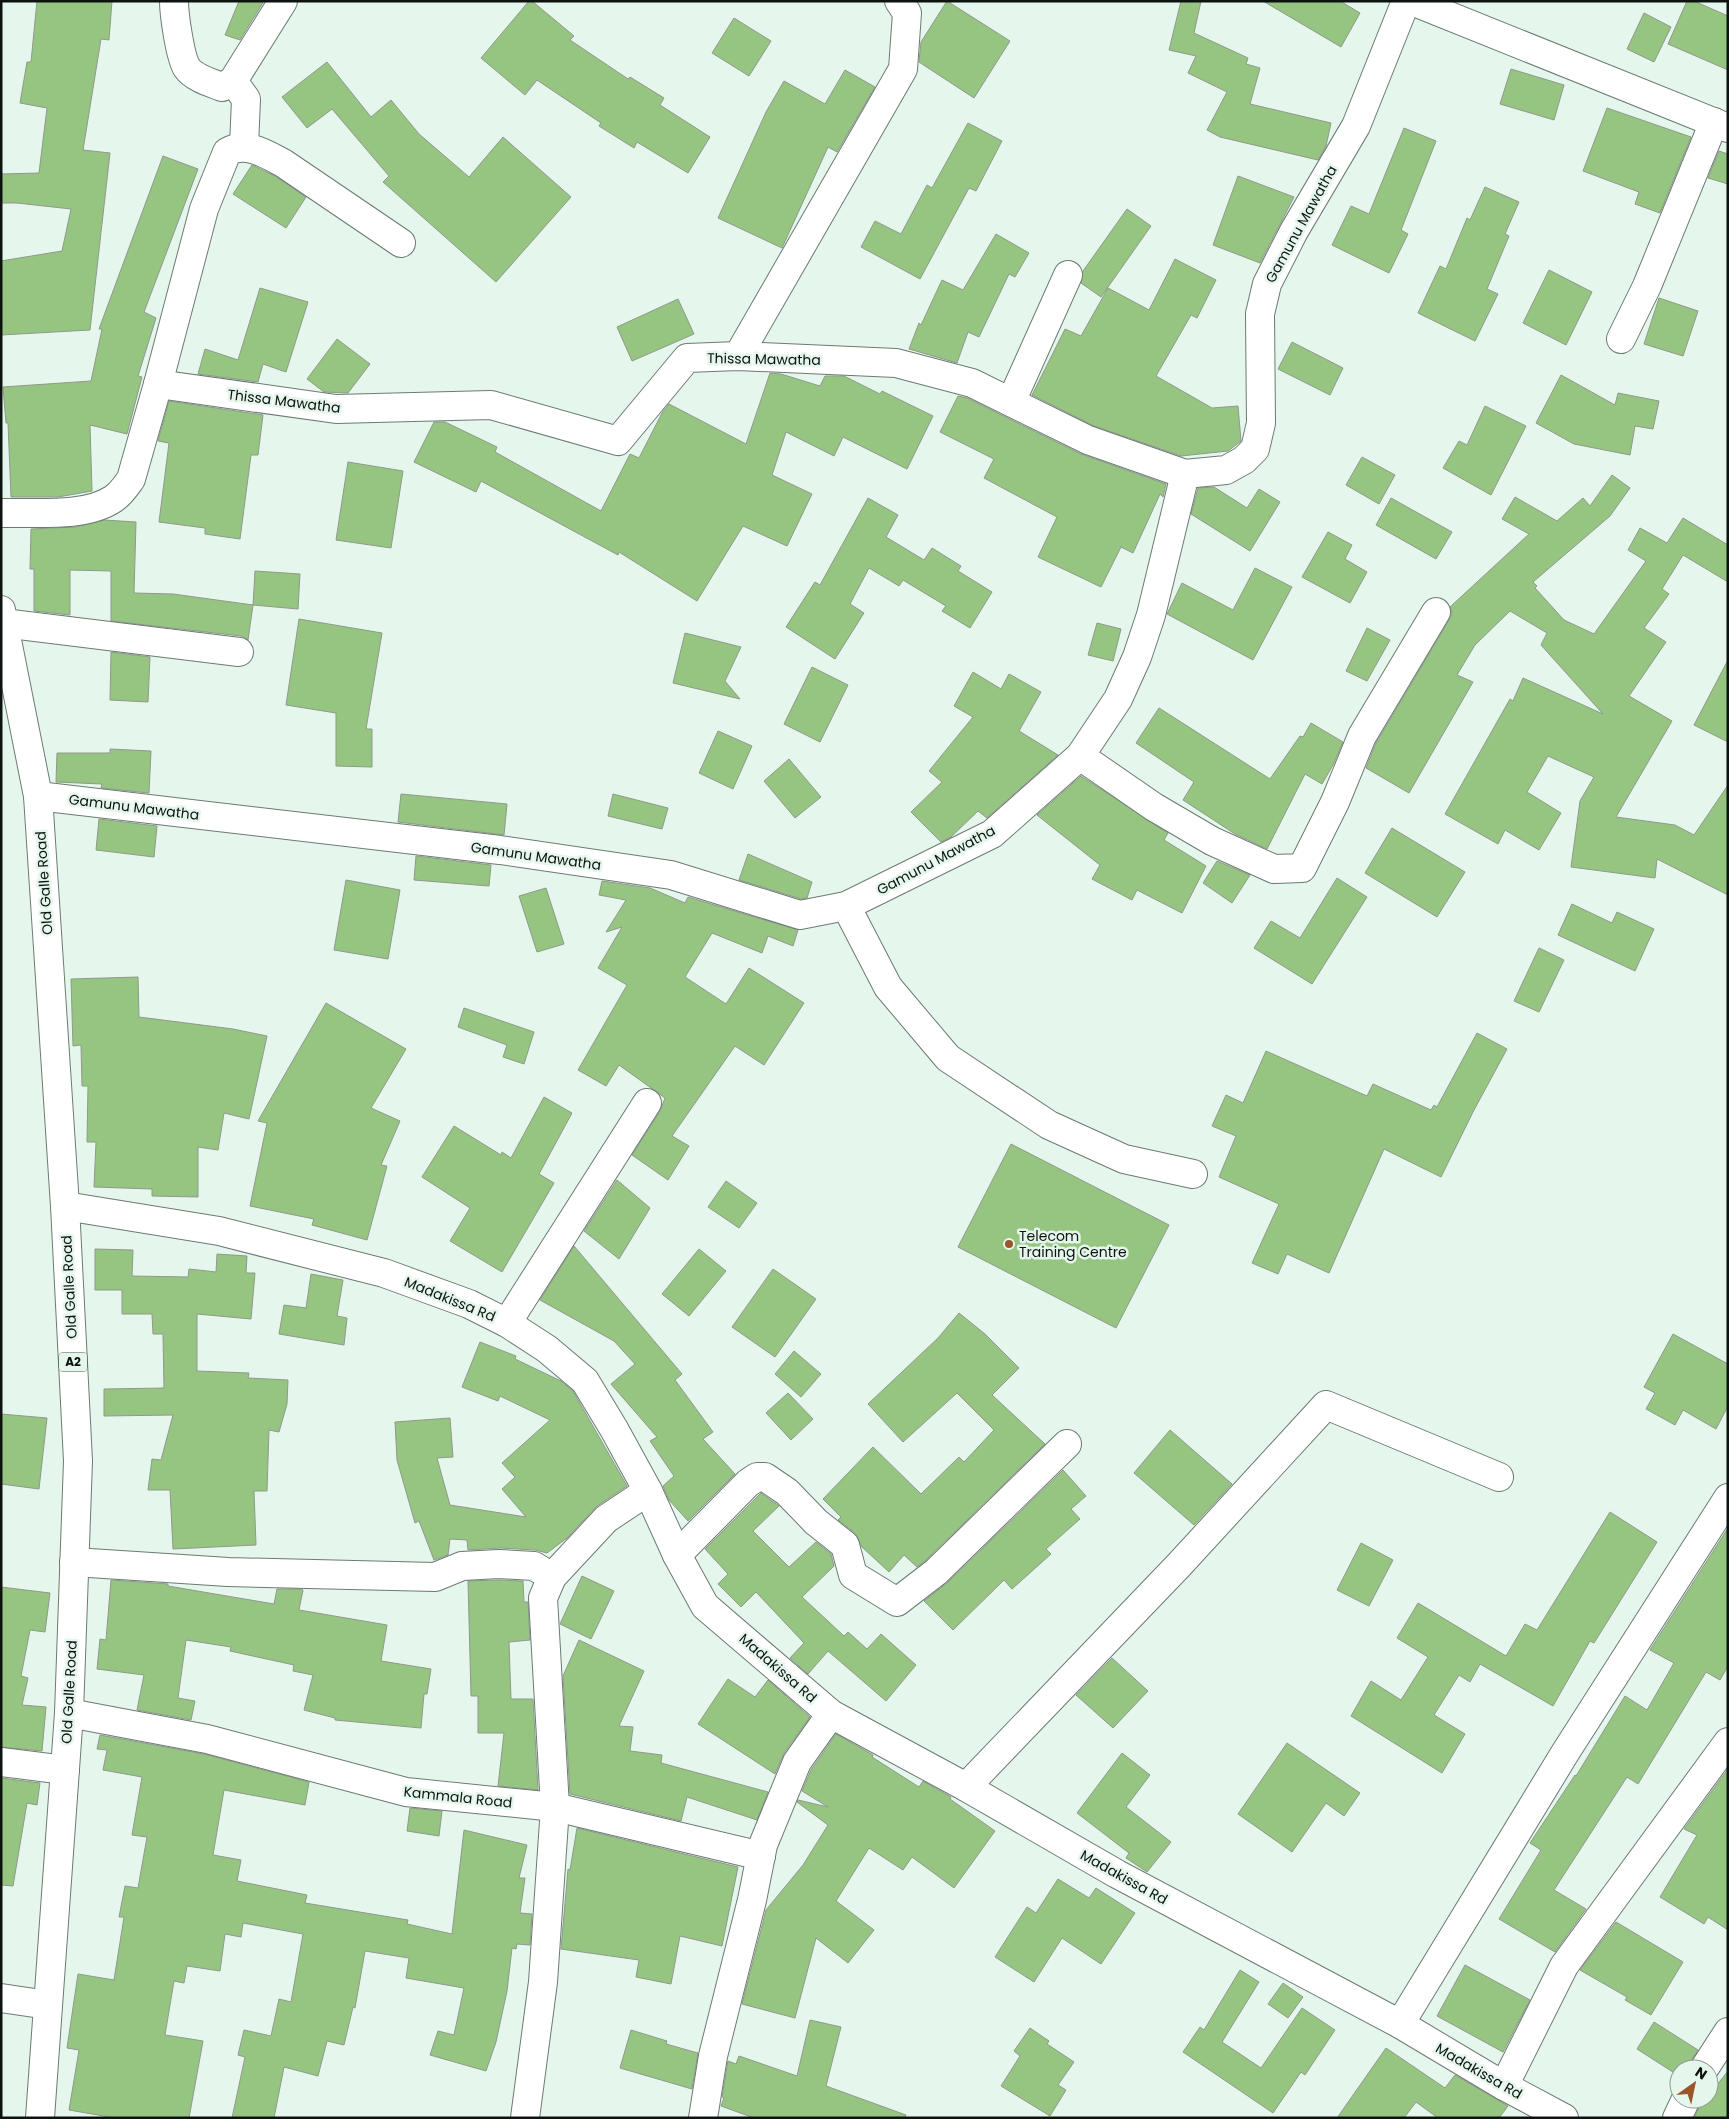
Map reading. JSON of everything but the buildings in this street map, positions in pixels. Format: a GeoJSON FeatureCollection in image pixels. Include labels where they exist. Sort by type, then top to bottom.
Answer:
{"type":"FeatureCollection","features":[{"type":"Feature","properties":{"kind":"main road"},"geometry":{"type":"LineString","coordinates":[[174,1],[180,41],[188,68],[205,80],[222,87],[233,80],[283,1]]}},
{"type":"Feature","properties":{"kind":"main road"},"geometry":{"type":"LineString","coordinates":[[738,356],[903,69],[907,13],[899,1]]}},
{"type":"Feature","properties":{"kind":"main road"},"geometry":{"type":"LineString","coordinates":[[1419,3],[1721,125],[1621,339]]}},
{"type":"Feature","properties":{"kind":"main road","name":"Gamunu Mawatha"},"geometry":{"type":"LineString","coordinates":[[38,796],[500,850],[671,876],[800,915],[846,906],[992,834],[1080,756],[1118,699],[1137,657],[1151,615],[1185,474],[1226,470],[1244,460],[1255,449],[1261,424],[1260,314],[1267,284],[1294,231],[1356,126],[1419,3]]}},
{"type":"Feature","properties":{"kind":"main road"},"geometry":{"type":"LineString","coordinates":[[233,80],[246,100],[244,147]]}},
{"type":"Feature","properties":{"kind":"main road"},"geometry":{"type":"LineString","coordinates":[[1,513],[95,508],[113,499],[131,479],[204,209],[227,152],[233,148],[244,147],[263,152],[283,163],[401,243]]}},
{"type":"Feature","properties":{"kind":"main road"},"geometry":{"type":"LineString","coordinates":[[1011,402],[1068,275]]}},
{"type":"Feature","properties":{"kind":"main road","name":"Thissa Mawatha"},"geometry":{"type":"LineString","coordinates":[[158,384],[336,409],[490,405],[618,441],[686,358],[738,356],[896,364],[972,383],[1088,440],[1185,474]]}},
{"type":"Feature","properties":{"kind":"main road"},"geometry":{"type":"LineString","coordinates":[[1080,756],[1154,807],[1212,840],[1274,869],[1302,868],[1335,802],[1362,736],[1436,612]]}},
{"type":"Feature","properties":{"kind":"main road"},"geometry":{"type":"LineString","coordinates":[[2,617],[239,652]]}},
{"type":"Feature","properties":{"kind":"main road","name":"Old Galle Road"},"geometry":{"type":"LineString","coordinates":[[2,617],[38,796],[66,1206],[78,1461],[69,1713],[40,2118]]}},
{"type":"Feature","properties":{"kind":"main road"},"geometry":{"type":"LineString","coordinates":[[846,906],[888,987],[948,1058],[1049,1126],[1124,1159],[1193,1174]]}},
{"type":"Feature","properties":{"kind":"main road"},"geometry":{"type":"LineString","coordinates":[[507,1322],[647,1103]]}},
{"type":"Feature","properties":{"kind":"main road","name":"Madakissa Rd"},"geometry":{"type":"LineString","coordinates":[[66,1206],[219,1230],[384,1273],[469,1304],[507,1322],[547,1349],[584,1381],[614,1429],[648,1490],[677,1555],[705,1606],[831,1714],[966,1787],[1117,1874],[1400,2024],[1504,2086],[1564,2118]]}},
{"type":"Feature","properties":{"kind":"main road"},"geometry":{"type":"LineString","coordinates":[[966,1787],[1179,1565],[1326,1405],[1499,1477]]}},
{"type":"Feature","properties":{"kind":"main road"},"geometry":{"type":"LineString","coordinates":[[677,1555],[757,1476],[765,1478],[787,1492],[816,1522],[845,1545],[853,1575],[897,1602],[936,1572],[1067,1444]]}},
{"type":"Feature","properties":{"kind":"main road"},"geometry":{"type":"LineString","coordinates":[[525,2118],[543,1982],[555,1807],[544,1598],[552,1577],[606,1519],[648,1490]]}},
{"type":"Feature","properties":{"kind":"main road"},"geometry":{"type":"LineString","coordinates":[[1400,2024],[1565,1753],[1728,1498]]}},
{"type":"Feature","properties":{"kind":"main road"},"geometry":{"type":"LineString","coordinates":[[74,1562],[228,1572],[435,1577],[462,1566],[499,1564],[534,1566],[552,1577]]}},
{"type":"Feature","properties":{"kind":"main road","name":"Kammala Road"},"geometry":{"type":"LineString","coordinates":[[69,1713],[207,1739],[406,1792],[555,1807],[761,1856]]}},
{"type":"Feature","properties":{"kind":"main road"},"geometry":{"type":"LineString","coordinates":[[703,2118],[713,2056],[763,1845],[797,1762],[831,1714]]}},
{"type":"Feature","properties":{"kind":"main road"},"geometry":{"type":"LineString","coordinates":[[1504,2086],[1564,1966],[1728,1742]]}},
{"type":"Feature","properties":{"kind":"main road"},"geometry":{"type":"LineString","coordinates":[[1,1762],[65,1770]]}},
{"type":"Feature","properties":{"kind":"main road"},"geometry":{"type":"LineString","coordinates":[[1,1998],[48,2005]]}},
{"type":"Feature","properties":{"kind":"main road"},"geometry":{"type":"LineString","coordinates":[[1710,2059],[1728,2032]]}},
{"type":"Feature","properties":{"kind":"place","name":"Telecom Training Centre"},"geometry":{"type":"Point","coordinates":[1009,1244]}}]}
